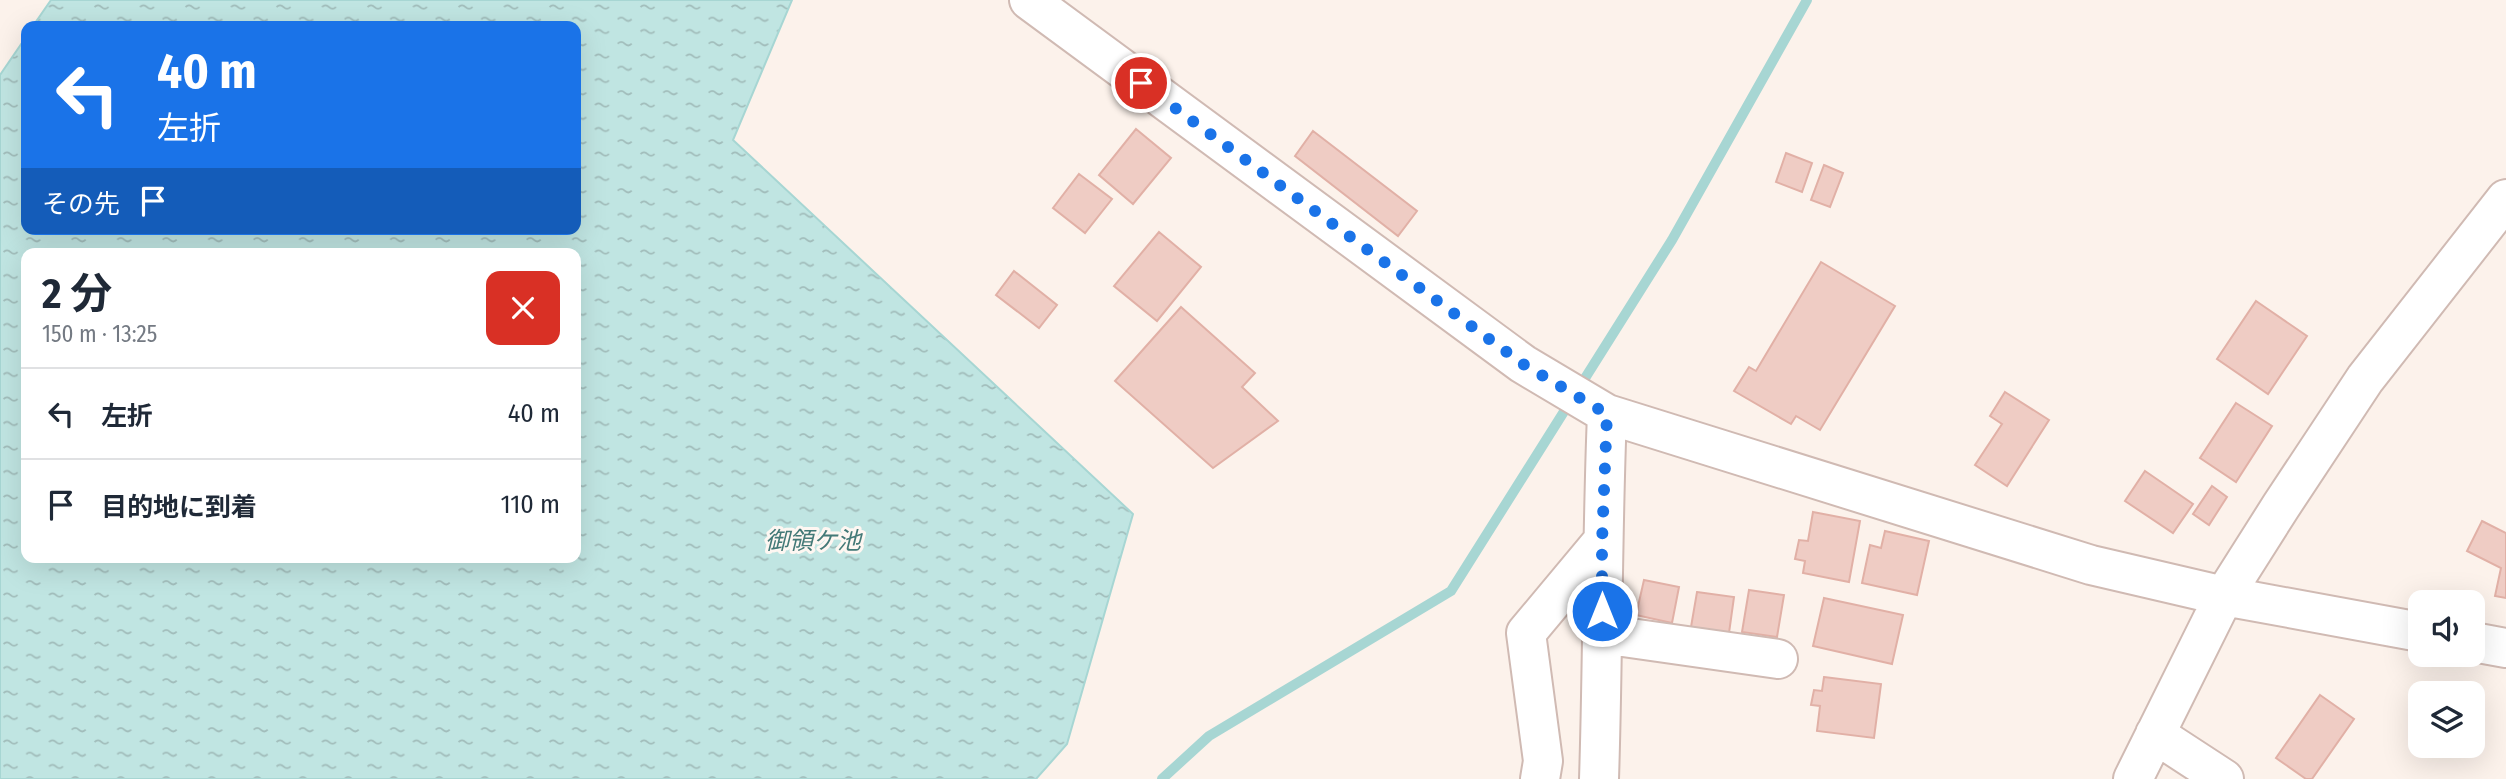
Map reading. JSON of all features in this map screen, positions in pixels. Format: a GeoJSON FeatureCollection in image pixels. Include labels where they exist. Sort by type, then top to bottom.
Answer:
{"type":"FeatureCollection","features":[{"type":"Feature","properties":{"kind":"street"},"geometry":{"type":"LineString","coordinates":[[1029,0],[1523,364],[1607,414],[2091,565],[2224,596],[2408,630]]}},
{"type":"Feature","properties":{"kind":"street"},"geometry":{"type":"LineString","coordinates":[[2133,779],[2224,596],[2365,379],[2506,199]]}},
{"type":"Feature","properties":{"kind":"street"},"geometry":{"type":"LineString","coordinates":[[1599,779],[1602,542],[1607,414]]}},
{"type":"Feature","properties":{"kind":"street"},"geometry":{"type":"LineString","coordinates":[[1540,779],[1544,761],[1526,633],[1602,542]]}},
{"type":"Feature","properties":{"kind":"street"},"geometry":{"type":"LineString","coordinates":[[1602,634],[1778,659]]}},
{"type":"Feature","properties":{"kind":"street"},"geometry":{"type":"LineString","coordinates":[[2485,644],[2506,648]]}},
{"type":"Feature","properties":{"kind":"street"},"geometry":{"type":"LineString","coordinates":[[2155,734],[2224,779]]}},
{"type":"Feature","properties":{"kind":"water","name":"御領ケ池"},"geometry":{"type":"Polygon","coordinates":[[[51,0],[792,0],[733,140],[1133,514],[1067,744],[1036,779],[0,779],[0,75],[21,44],[21,235],[581,235],[581,21],[36,21],[51,0]]]}},
{"type":"Feature","properties":{"kind":"building"},"geometry":{"type":"Polygon","coordinates":[[[1136,129],[1171,158],[1133,204],[1099,175],[1136,129]]]}},
{"type":"Feature","properties":{"kind":"building"},"geometry":{"type":"Polygon","coordinates":[[[1313,131],[1417,211],[1398,236],[1295,156],[1313,131]]]}},
{"type":"Feature","properties":{"kind":"building"},"geometry":{"type":"Polygon","coordinates":[[[1786,153],[1812,163],[1802,192],[1776,182],[1786,153]]]}},
{"type":"Feature","properties":{"kind":"building"},"geometry":{"type":"Polygon","coordinates":[[[1824,165],[1843,173],[1830,207],[1811,200],[1824,165]]]}},
{"type":"Feature","properties":{"kind":"building"},"geometry":{"type":"Polygon","coordinates":[[[1079,174],[1112,199],[1085,233],[1053,208],[1079,174]]]}},
{"type":"Feature","properties":{"kind":"building"},"geometry":{"type":"Polygon","coordinates":[[[1159,232],[1201,267],[1157,321],[1114,286],[1159,232]]]}},
{"type":"Feature","properties":{"kind":"building"},"geometry":{"type":"Polygon","coordinates":[[[1821,262],[1895,306],[1820,430],[1796,416],[1791,424],[1734,391],[1749,367],[1756,371],[1821,262]]]}},
{"type":"Feature","properties":{"kind":"building"},"geometry":{"type":"Polygon","coordinates":[[[1014,271],[1057,305],[1039,328],[996,295],[1014,271]]]}},
{"type":"Feature","properties":{"kind":"building"},"geometry":{"type":"Polygon","coordinates":[[[2256,301],[2307,336],[2268,394],[2217,359],[2256,301]]]}},
{"type":"Feature","properties":{"kind":"building"},"geometry":{"type":"Polygon","coordinates":[[[1181,307],[1255,373],[1242,387],[1278,421],[1213,468],[1115,381],[1181,307]]]}},
{"type":"Feature","properties":{"kind":"building"},"geometry":{"type":"Polygon","coordinates":[[[2005,392],[2049,420],[2007,486],[1975,465],[2002,424],[1990,416],[2005,392]]]}},
{"type":"Feature","properties":{"kind":"building"},"geometry":{"type":"Polygon","coordinates":[[[2236,403],[2272,426],[2236,482],[2200,458],[2236,403]]]}},
{"type":"Feature","properties":{"kind":"building"},"geometry":{"type":"Polygon","coordinates":[[[2145,471],[2193,504],[2173,533],[2125,501],[2145,471]]]}},
{"type":"Feature","properties":{"kind":"building"},"geometry":{"type":"Polygon","coordinates":[[[2212,486],[2227,497],[2209,525],[2193,514],[2212,486]]]}},
{"type":"Feature","properties":{"kind":"building"},"geometry":{"type":"Polygon","coordinates":[[[1813,512],[1860,521],[1849,582],[1803,573],[1805,561],[1795,559],[1799,540],[1808,541],[1813,512]]]}},
{"type":"Feature","properties":{"kind":"building"},"geometry":{"type":"Polygon","coordinates":[[[2482,521],[2506,533],[2506,598],[2495,596],[2501,568],[2467,551],[2482,521]]]}},
{"type":"Feature","properties":{"kind":"building"},"geometry":{"type":"Polygon","coordinates":[[[1885,531],[1929,541],[1917,595],[1862,583],[1870,545],[1881,548],[1885,531]]]}},
{"type":"Feature","properties":{"kind":"building"},"geometry":{"type":"Polygon","coordinates":[[[1644,580],[1679,587],[1672,623],[1636,615],[1644,580]]]}},
{"type":"Feature","properties":{"kind":"building"},"geometry":{"type":"Polygon","coordinates":[[[1749,590],[1784,595],[1777,637],[1742,632],[1749,590]]]}},
{"type":"Feature","properties":{"kind":"building"},"geometry":{"type":"Polygon","coordinates":[[[1697,592],[1734,597],[1729,633],[1691,627],[1697,592]]]}},
{"type":"Feature","properties":{"kind":"building"},"geometry":{"type":"Polygon","coordinates":[[[1824,598],[1903,615],[1892,664],[1813,646],[1824,598]]]}},
{"type":"Feature","properties":{"kind":"building"},"geometry":{"type":"Polygon","coordinates":[[[1824,677],[1881,684],[1874,738],[1817,731],[1820,706],[1811,705],[1814,690],[1822,691],[1824,677]]]}},
{"type":"Feature","properties":{"kind":"building"},"geometry":{"type":"Polygon","coordinates":[[[2320,695],[2354,719],[2312,779],[2306,779],[2276,758],[2320,695]]]}},
{"type":"Feature","properties":{"kind":"waterway"},"geometry":{"type":"LineString","coordinates":[[1162,779],[1209,736],[1451,591],[1672,240],[1807,0]]}},
{"type":"Feature","properties":{"kind":"route"},"geometry":{"type":"LineString","coordinates":[[1141,83],[1523,364],[1607,414],[1602,611]]}}]}
